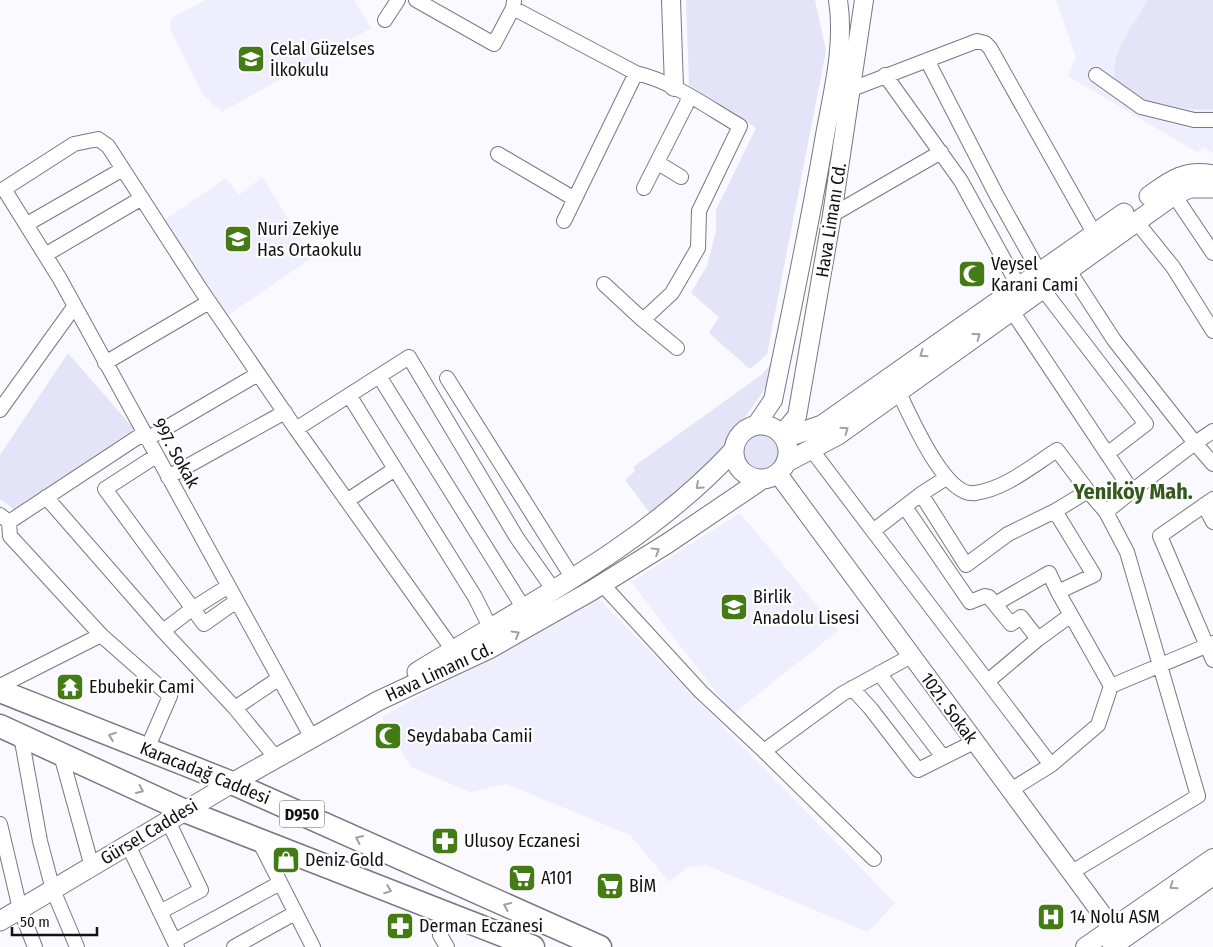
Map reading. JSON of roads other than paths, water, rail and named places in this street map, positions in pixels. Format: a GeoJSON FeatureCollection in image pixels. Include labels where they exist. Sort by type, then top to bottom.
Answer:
{"type":"FeatureCollection","features":[{"type":"Feature","properties":{"kind":"highway","name":"Karacadağ Caddesi"},"geometry":{"type":"LineString","coordinates":[[0,692],[232,782],[600,947]]}},
{"type":"Feature","properties":{"kind":"highway","name":"D950"},"geometry":{"type":"LineString","coordinates":[[0,726],[61,754],[176,816],[258,839],[443,911],[507,942],[533,947]]}},
{"type":"Feature","properties":{"kind":"main road"},"geometry":{"type":"LineString","coordinates":[[1041,280],[1094,233],[1177,177],[1190,173],[1213,175]]}},
{"type":"Feature","properties":{"kind":"main road"},"geometry":{"type":"LineString","coordinates":[[784,436],[822,425],[1019,287],[1068,269],[1174,194],[1190,188],[1213,188]]}},
{"type":"Feature","properties":{"kind":"main road","name":"Hava Limanı Cd."},"geometry":{"type":"LineString","coordinates":[[378,701],[489,650],[668,543],[811,449],[838,435],[899,393],[1012,311],[1041,280]]}},
{"type":"Feature","properties":{"kind":"main road"},"geometry":{"type":"LineString","coordinates":[[756,425],[775,428],[784,436],[789,454],[775,472],[745,474],[738,468],[734,451],[740,434],[756,425]]}},
{"type":"Feature","properties":{"kind":"main road","name":"Hava Limanı Cd."},"geometry":{"type":"LineString","coordinates":[[378,701],[401,682],[648,529],[712,474],[734,451]]}},
{"type":"Feature","properties":{"kind":"main road","name":"Gürsel Caddesi"},"geometry":{"type":"LineString","coordinates":[[0,921],[150,833],[232,782],[378,701]]}},
{"type":"Feature","properties":{"kind":"street"},"geometry":{"type":"LineString","coordinates":[[385,20],[398,0]]}},
{"type":"Feature","properties":{"kind":"street"},"geometry":{"type":"LineString","coordinates":[[416,0],[494,44],[513,4],[636,73],[653,77],[674,87],[740,126],[699,212],[698,248],[672,293],[643,320]]}},
{"type":"Feature","properties":{"kind":"street"},"geometry":{"type":"LineString","coordinates":[[671,0],[674,87]]}},
{"type":"Feature","properties":{"kind":"street","name":"Hava Limanı Cd."},"geometry":{"type":"LineString","coordinates":[[756,425],[773,400],[816,192],[838,62],[842,23],[838,0]]}},
{"type":"Feature","properties":{"kind":"street","name":"Hava Limanı Cd."},"geometry":{"type":"LineString","coordinates":[[784,436],[797,416],[832,215],[864,0]]}},
{"type":"Feature","properties":{"kind":"street"},"geometry":{"type":"LineString","coordinates":[[852,89],[884,74],[977,41],[985,43],[990,48],[1094,233]]}},
{"type":"Feature","properties":{"kind":"street"},"geometry":{"type":"LineString","coordinates":[[927,60],[1041,280],[1146,424],[1107,454]]}},
{"type":"Feature","properties":{"kind":"street"},"geometry":{"type":"LineString","coordinates":[[564,221],[573,198],[636,73]]}},
{"type":"Feature","properties":{"kind":"street"},"geometry":{"type":"LineString","coordinates":[[884,74],[961,180],[1019,287]]}},
{"type":"Feature","properties":{"kind":"street"},"geometry":{"type":"LineString","coordinates":[[1096,75],[1141,107],[1194,120],[1213,120]]}},
{"type":"Feature","properties":{"kind":"street"},"geometry":{"type":"LineString","coordinates":[[644,188],[690,97]]}},
{"type":"Feature","properties":{"kind":"street","name":"997. Sokak"},"geometry":{"type":"LineString","coordinates":[[123,169],[108,146],[98,139],[74,144],[4,189],[27,224],[74,306],[235,602],[312,738]]}},
{"type":"Feature","properties":{"kind":"street"},"geometry":{"type":"LineString","coordinates":[[832,215],[941,152]]}},
{"type":"Feature","properties":{"kind":"street"},"geometry":{"type":"LineString","coordinates":[[498,154],[573,198]]}},
{"type":"Feature","properties":{"kind":"street"},"geometry":{"type":"LineString","coordinates":[[658,163],[681,176]]}},
{"type":"Feature","properties":{"kind":"street"},"geometry":{"type":"LineString","coordinates":[[27,224],[123,169],[258,374],[453,650]]}},
{"type":"Feature","properties":{"kind":"street"},"geometry":{"type":"LineString","coordinates":[[1174,194],[1213,253]]}},
{"type":"Feature","properties":{"kind":"street"},"geometry":{"type":"LineString","coordinates":[[45,255],[142,198]]}},
{"type":"Feature","properties":{"kind":"street"},"geometry":{"type":"LineString","coordinates":[[1135,220],[1173,267],[1213,331]]}},
{"type":"Feature","properties":{"kind":"street"},"geometry":{"type":"LineString","coordinates":[[1068,269],[1114,340],[1213,464]]}},
{"type":"Feature","properties":{"kind":"street"},"geometry":{"type":"LineString","coordinates":[[604,284],[677,348]]}},
{"type":"Feature","properties":{"kind":"street"},"geometry":{"type":"LineString","coordinates":[[105,363],[209,302]]}},
{"type":"Feature","properties":{"kind":"street"},"geometry":{"type":"LineString","coordinates":[[0,410],[74,306]]}},
{"type":"Feature","properties":{"kind":"street"},"geometry":{"type":"LineString","coordinates":[[1012,311],[1132,491]]}},
{"type":"Feature","properties":{"kind":"street"},"geometry":{"type":"LineString","coordinates":[[296,429],[409,357],[517,538],[552,589]]}},
{"type":"Feature","properties":{"kind":"street"},"geometry":{"type":"LineString","coordinates":[[148,749],[170,696],[101,635],[10,536],[5,518],[46,497],[146,436],[258,374]]}},
{"type":"Feature","properties":{"kind":"street"},"geometry":{"type":"LineString","coordinates":[[379,376],[523,607]]}},
{"type":"Feature","properties":{"kind":"street"},"geometry":{"type":"LineString","coordinates":[[447,378],[572,577]]}},
{"type":"Feature","properties":{"kind":"street"},"geometry":{"type":"LineString","coordinates":[[899,393],[946,478],[962,491],[974,494],[999,486],[1057,450],[1106,512],[1127,552],[1162,666],[1198,796],[1072,872]]}},
{"type":"Feature","properties":{"kind":"street"},"geometry":{"type":"LineString","coordinates":[[349,395],[475,597],[490,627]]}},
{"type":"Feature","properties":{"kind":"street"},"geometry":{"type":"LineString","coordinates":[[168,477],[285,412]]}},
{"type":"Feature","properties":{"kind":"street"},"geometry":{"type":"LineString","coordinates":[[1106,512],[1213,431]]}},
{"type":"Feature","properties":{"kind":"street"},"geometry":{"type":"LineString","coordinates":[[811,449],[1051,764]]}},
{"type":"Feature","properties":{"kind":"street"},"geometry":{"type":"LineString","coordinates":[[156,456],[105,489],[204,624],[235,602]]}},
{"type":"Feature","properties":{"kind":"street"},"geometry":{"type":"LineString","coordinates":[[348,500],[395,469]]}},
{"type":"Feature","properties":{"kind":"street","name":"1021. Sokak"},"geometry":{"type":"LineString","coordinates":[[775,472],[1072,872],[1115,939]]}},
{"type":"Feature","properties":{"kind":"street"},"geometry":{"type":"LineString","coordinates":[[874,531],[921,494],[946,478]]}},
{"type":"Feature","properties":{"kind":"street"},"geometry":{"type":"LineString","coordinates":[[921,494],[966,565],[1008,534],[1055,511],[1088,491]]}},
{"type":"Feature","properties":{"kind":"street"},"geometry":{"type":"LineString","coordinates":[[46,497],[163,631],[235,708],[276,758]]}},
{"type":"Feature","properties":{"kind":"street"},"geometry":{"type":"LineString","coordinates":[[1213,522],[1208,502],[1160,536],[1210,645],[1213,660]]}},
{"type":"Feature","properties":{"kind":"street"},"geometry":{"type":"LineString","coordinates":[[906,507],[970,602],[985,596],[990,597],[1011,624],[1021,617],[1038,640]]}},
{"type":"Feature","properties":{"kind":"street"},"geometry":{"type":"LineString","coordinates":[[1055,511],[1094,575],[1058,592]]}},
{"type":"Feature","properties":{"kind":"street"},"geometry":{"type":"LineString","coordinates":[[995,604],[1049,573],[1111,686],[1098,725],[1051,764],[1010,791]]}},
{"type":"Feature","properties":{"kind":"street"},"geometry":{"type":"LineString","coordinates":[[602,584],[701,692],[874,859]]}},
{"type":"Feature","properties":{"kind":"street"},"geometry":{"type":"LineString","coordinates":[[163,631],[192,609],[227,587]]}},
{"type":"Feature","properties":{"kind":"street"},"geometry":{"type":"LineString","coordinates":[[988,681],[1071,615]]}},
{"type":"Feature","properties":{"kind":"street"},"geometry":{"type":"LineString","coordinates":[[0,686],[101,635]]}},
{"type":"Feature","properties":{"kind":"street"},"geometry":{"type":"LineString","coordinates":[[1111,686],[1210,645]]}},
{"type":"Feature","properties":{"kind":"street"},"geometry":{"type":"LineString","coordinates":[[764,751],[852,688],[911,656]]}},
{"type":"Feature","properties":{"kind":"street"},"geometry":{"type":"LineString","coordinates":[[880,673],[943,757]]}},
{"type":"Feature","properties":{"kind":"street"},"geometry":{"type":"LineString","coordinates":[[235,708],[278,679]]}},
{"type":"Feature","properties":{"kind":"street"},"geometry":{"type":"LineString","coordinates":[[852,688],[872,709],[918,770],[974,742]]}},
{"type":"Feature","properties":{"kind":"street"},"geometry":{"type":"LineString","coordinates":[[21,736],[40,841],[53,890],[77,947]]}},
{"type":"Feature","properties":{"kind":"street"},"geometry":{"type":"LineString","coordinates":[[61,754],[92,867]]}},
{"type":"Feature","properties":{"kind":"street"},"geometry":{"type":"LineString","coordinates":[[160,912],[201,890],[176,816]]}},
{"type":"Feature","properties":{"kind":"street"},"geometry":{"type":"LineString","coordinates":[[0,824],[20,910],[35,947]]}},
{"type":"Feature","properties":{"kind":"street"},"geometry":{"type":"LineString","coordinates":[[258,839],[295,912],[308,945]]}},
{"type":"Feature","properties":{"kind":"street"},"geometry":{"type":"LineString","coordinates":[[128,845],[176,944],[280,883]]}},
{"type":"Feature","properties":{"kind":"street"},"geometry":{"type":"LineString","coordinates":[[1115,939],[1213,858]]}},
{"type":"Feature","properties":{"kind":"street"},"geometry":{"type":"LineString","coordinates":[[1085,947],[1115,939],[1213,876]]}},
{"type":"Feature","properties":{"kind":"street"},"geometry":{"type":"LineString","coordinates":[[443,911],[440,935],[447,947]]}},
{"type":"Feature","properties":{"kind":"street"},"geometry":{"type":"LineString","coordinates":[[234,947],[295,912]]}},
{"type":"Feature","properties":{"kind":"place","name":"Celal Güzelses İlkokulu"},"geometry":{"type":"Point","coordinates":[251,59]}},
{"type":"Feature","properties":{"kind":"place","name":"Nuri Zekiye Has Ortaokulu"},"geometry":{"type":"Point","coordinates":[238,239]}},
{"type":"Feature","properties":{"kind":"place","name":"Veysel Karani Cami"},"geometry":{"type":"Point","coordinates":[972,274]}},
{"type":"Feature","properties":{"kind":"place","name":"Birlik Anadolu Lisesi"},"geometry":{"type":"Point","coordinates":[734,607]}},
{"type":"Feature","properties":{"kind":"place","name":"Ebubekir Cami"},"geometry":{"type":"Point","coordinates":[70,687]}},
{"type":"Feature","properties":{"kind":"place","name":"Seydababa Camii"},"geometry":{"type":"Point","coordinates":[388,736]}},
{"type":"Feature","properties":{"kind":"place","name":"Ulusoy Eczanesi"},"geometry":{"type":"Point","coordinates":[445,841]}},
{"type":"Feature","properties":{"kind":"place","name":"Deniz Gold"},"geometry":{"type":"Point","coordinates":[286,860]}},
{"type":"Feature","properties":{"kind":"place","name":"A101"},"geometry":{"type":"Point","coordinates":[522,878]}},
{"type":"Feature","properties":{"kind":"place","name":"BİM"},"geometry":{"type":"Point","coordinates":[610,886]}},
{"type":"Feature","properties":{"kind":"place","name":"14 Nolu ASM"},"geometry":{"type":"Point","coordinates":[1051,917]}},
{"type":"Feature","properties":{"kind":"place","name":"Derman Eczanesi"},"geometry":{"type":"Point","coordinates":[400,926]}},
{"type":"Feature","properties":{"kind":"district","name":"Yeniköy Mah."},"geometry":{"type":"Point","coordinates":[1133,491]}}]}
